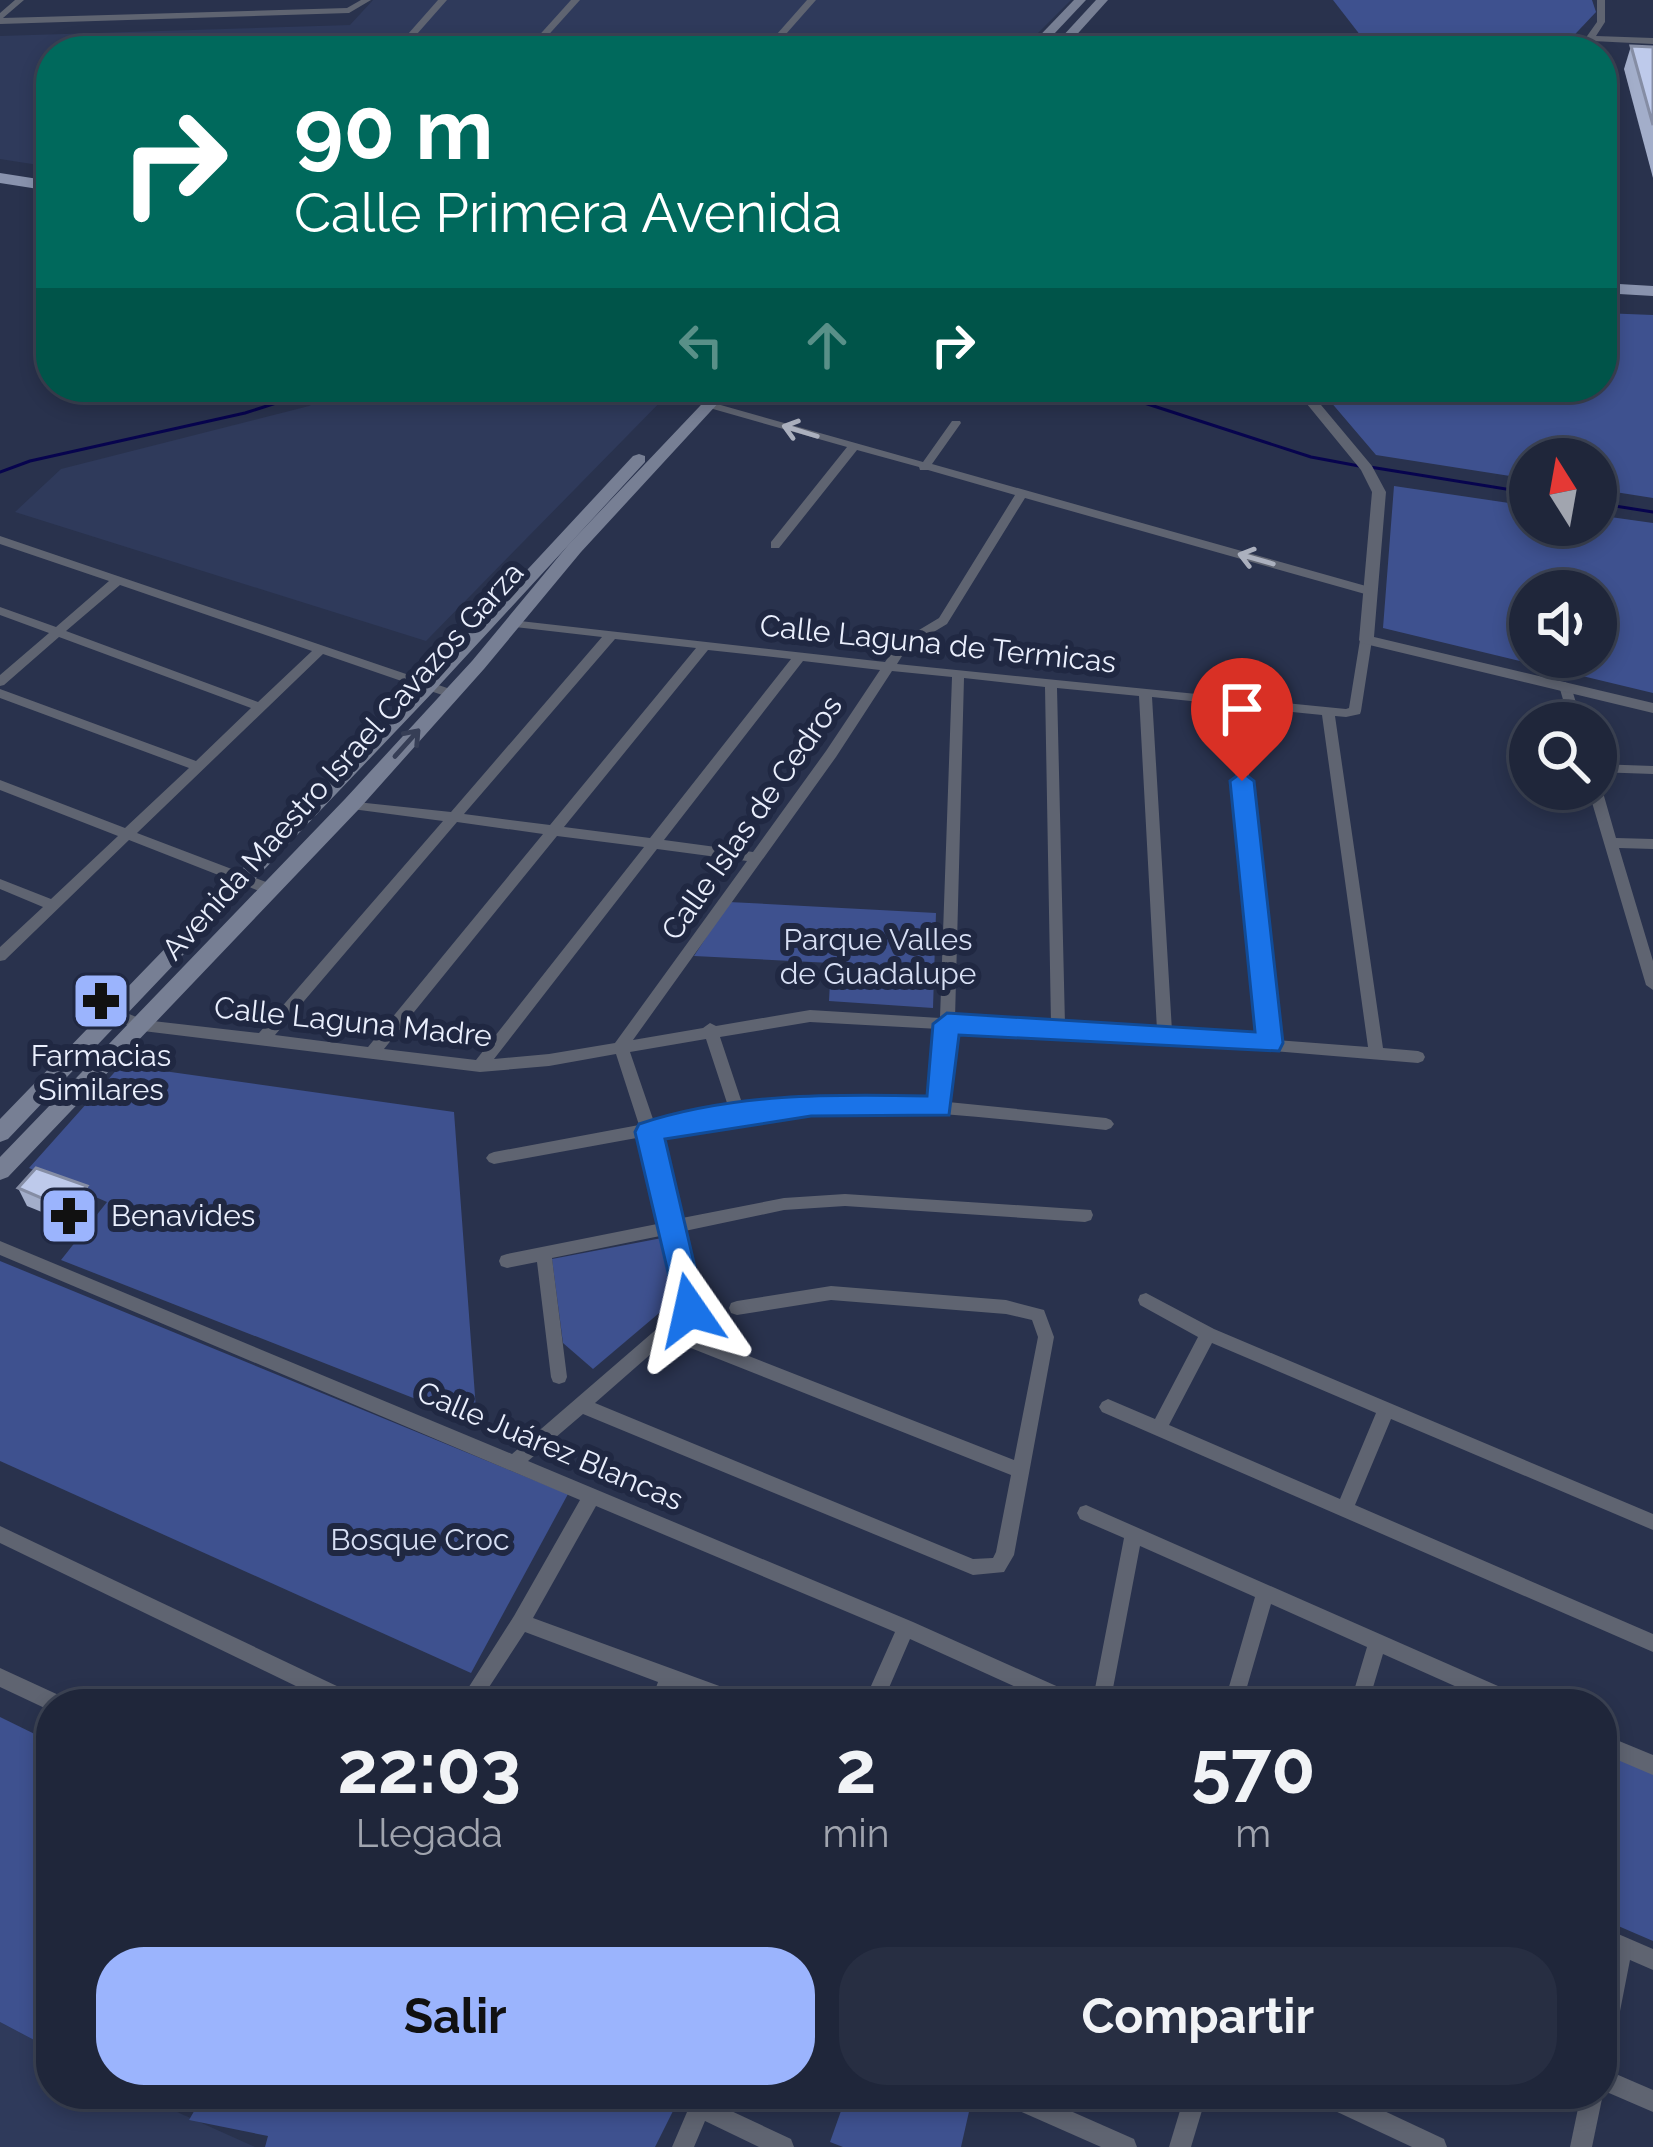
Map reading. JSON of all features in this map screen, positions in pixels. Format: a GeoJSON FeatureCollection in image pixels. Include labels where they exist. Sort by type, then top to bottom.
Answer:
{"type":"FeatureCollection","features":[{"type":"Feature","properties":{"kind":"main road"},"geometry":{"type":"LineString","coordinates":[[1045,36],[1080,0]]}},
{"type":"Feature","properties":{"kind":"main road"},"geometry":{"type":"LineString","coordinates":[[1069,36],[1102,0]]}},
{"type":"Feature","properties":{"kind":"main road"},"geometry":{"type":"LineString","coordinates":[[0,166],[36,172]]}},
{"type":"Feature","properties":{"kind":"main road"},"geometry":{"type":"LineString","coordinates":[[0,178],[36,184]]}},
{"type":"Feature","properties":{"kind":"main road"},"geometry":{"type":"LineString","coordinates":[[1617,289],[1653,291]]}},
{"type":"Feature","properties":{"kind":"main road"},"geometry":{"type":"LineString","coordinates":[[1617,302],[1653,303]]}},
{"type":"Feature","properties":{"kind":"main road","name":"Avenida Maestro Israel Cavazos Garza"},"geometry":{"type":"LineString","coordinates":[[5,1120],[114,1014],[428,687],[582,517],[704,402]]}},
{"type":"Feature","properties":{"kind":"main road","name":"Avenida Maestro Israel Cavazos Garza"},"geometry":{"type":"LineString","coordinates":[[0,1171],[452,694],[705,402]]}},
{"type":"Feature","properties":{"kind":"street"},"geometry":{"type":"LineString","coordinates":[[2,14],[20,0]]}},
{"type":"Feature","properties":{"kind":"street"},"geometry":{"type":"LineString","coordinates":[[187,15],[192,0]]}},
{"type":"Feature","properties":{"kind":"street"},"geometry":{"type":"LineString","coordinates":[[2,14],[187,15],[357,9],[367,0]]}},
{"type":"Feature","properties":{"kind":"street"},"geometry":{"type":"LineString","coordinates":[[411,36],[443,0]]}},
{"type":"Feature","properties":{"kind":"street"},"geometry":{"type":"LineString","coordinates":[[559,0],[576,1]]}},
{"type":"Feature","properties":{"kind":"street"},"geometry":{"type":"LineString","coordinates":[[780,36],[812,0]]}},
{"type":"Feature","properties":{"kind":"street"},"geometry":{"type":"LineString","coordinates":[[1591,36],[1603,16],[1601,0]]}},
{"type":"Feature","properties":{"kind":"street"},"geometry":{"type":"LineString","coordinates":[[544,36],[576,1]]}},
{"type":"Feature","properties":{"kind":"street"},"geometry":{"type":"LineString","coordinates":[[1617,42],[1653,41]]}},
{"type":"Feature","properties":{"kind":"street"},"geometry":{"type":"LineString","coordinates":[[727,402],[924,468],[1369,591]]}},
{"type":"Feature","properties":{"kind":"street"},"geometry":{"type":"LineString","coordinates":[[1311,402],[1376,484],[1380,502],[1366,640],[1653,708]]}},
{"type":"Feature","properties":{"kind":"street"},"geometry":{"type":"LineString","coordinates":[[924,468],[956,423]]}},
{"type":"Feature","properties":{"kind":"street"},"geometry":{"type":"LineString","coordinates":[[775,545],[853,447]]}},
{"type":"Feature","properties":{"kind":"street","name":"Calle Islas de Cedros"},"geometry":{"type":"LineString","coordinates":[[621,1046],[908,640],[943,621],[1021,495]]}},
{"type":"Feature","properties":{"kind":"street"},"geometry":{"type":"LineString","coordinates":[[0,540],[452,694]]}},
{"type":"Feature","properties":{"kind":"street"},"geometry":{"type":"LineString","coordinates":[[0,682],[118,580]]}},
{"type":"Feature","properties":{"kind":"street"},"geometry":{"type":"LineString","coordinates":[[0,611],[260,706]]}},
{"type":"Feature","properties":{"kind":"street","name":"Calle Laguna de Termicas"},"geometry":{"type":"LineString","coordinates":[[515,622],[891,668],[1328,712],[1355,711],[1366,640]]}},
{"type":"Feature","properties":{"kind":"street"},"geometry":{"type":"LineString","coordinates":[[262,1039],[611,634]]}},
{"type":"Feature","properties":{"kind":"street"},"geometry":{"type":"LineString","coordinates":[[373,1051],[705,646]]}},
{"type":"Feature","properties":{"kind":"street"},"geometry":{"type":"LineString","coordinates":[[0,956],[320,650]]}},
{"type":"Feature","properties":{"kind":"street"},"geometry":{"type":"LineString","coordinates":[[479,1066],[801,655]]}},
{"type":"Feature","properties":{"kind":"street"},"geometry":{"type":"LineString","coordinates":[[940,1107],[958,674]]}},
{"type":"Feature","properties":{"kind":"street"},"geometry":{"type":"LineString","coordinates":[[1051,684],[1058,1029]]}},
{"type":"Feature","properties":{"kind":"street"},"geometry":{"type":"LineString","coordinates":[[1565,686],[1570,702]]}},
{"type":"Feature","properties":{"kind":"street"},"geometry":{"type":"LineString","coordinates":[[0,693],[198,766]]}},
{"type":"Feature","properties":{"kind":"street"},"geometry":{"type":"LineString","coordinates":[[1144,694],[1165,1036]]}},
{"type":"Feature","properties":{"kind":"street"},"geometry":{"type":"LineString","coordinates":[[1234,704],[1269,1043]]}},
{"type":"Feature","properties":{"kind":"street"},"geometry":{"type":"LineString","coordinates":[[1328,712],[1376,1052]]}},
{"type":"Feature","properties":{"kind":"street"},"geometry":{"type":"LineString","coordinates":[[1617,769],[1653,770]]}},
{"type":"Feature","properties":{"kind":"street"},"geometry":{"type":"LineString","coordinates":[[0,785],[268,889]]}},
{"type":"Feature","properties":{"kind":"street"},"geometry":{"type":"LineString","coordinates":[[352,803],[757,857]]}},
{"type":"Feature","properties":{"kind":"street"},"geometry":{"type":"LineString","coordinates":[[1601,810],[1653,985]]}},
{"type":"Feature","properties":{"kind":"street"},"geometry":{"type":"LineString","coordinates":[[1611,843],[1653,844]]}},
{"type":"Feature","properties":{"kind":"street"},"geometry":{"type":"LineString","coordinates":[[0,884],[53,905]]}},
{"type":"Feature","properties":{"kind":"street"},"geometry":{"type":"LineString","coordinates":[[1634,924],[1653,924]]}},
{"type":"Feature","properties":{"kind":"street","name":"Calle Laguna Madre"},"geometry":{"type":"LineString","coordinates":[[114,1014],[142,1025],[479,1066],[549,1060],[710,1029],[810,1016],[1269,1043],[1418,1058]]}},
{"type":"Feature","properties":{"kind":"street"},"geometry":{"type":"LineString","coordinates":[[710,1029],[738,1113]]}},
{"type":"Feature","properties":{"kind":"street"},"geometry":{"type":"LineString","coordinates":[[513,1463],[690,1310],[692,1302],[649,1132],[621,1046]]}},
{"type":"Feature","properties":{"kind":"street"},"geometry":{"type":"LineString","coordinates":[[494,1158],[738,1113],[811,1105],[940,1107],[1106,1124]]}},
{"type":"Feature","properties":{"kind":"street"},"geometry":{"type":"LineString","coordinates":[[507,1261],[784,1204],[845,1200],[1084,1215]]}},
{"type":"Feature","properties":{"kind":"street","name":"Calle Juárez Blancas"},"geometry":{"type":"LineString","coordinates":[[0,1248],[1041,1689]]}},
{"type":"Feature","properties":{"kind":"street"},"geometry":{"type":"LineString","coordinates":[[544,1256],[559,1376]]}},
{"type":"Feature","properties":{"kind":"street"},"geometry":{"type":"LineString","coordinates":[[583,1406],[973,1567],[998,1566],[1005,1555],[1045,1323],[1026,1310],[832,1293],[737,1308]]}},
{"type":"Feature","properties":{"kind":"street"},"geometry":{"type":"LineString","coordinates":[[1146,1300],[1208,1334],[1653,1522]]}},
{"type":"Feature","properties":{"kind":"street"},"geometry":{"type":"LineString","coordinates":[[669,1332],[1018,1470]]}},
{"type":"Feature","properties":{"kind":"street"},"geometry":{"type":"LineString","coordinates":[[1158,1430],[1208,1334]]}},
{"type":"Feature","properties":{"kind":"street"},"geometry":{"type":"LineString","coordinates":[[1108,1408],[1653,1643]]}},
{"type":"Feature","properties":{"kind":"street"},"geometry":{"type":"LineString","coordinates":[[1345,1508],[1386,1409]]}},
{"type":"Feature","properties":{"kind":"street"},"geometry":{"type":"LineString","coordinates":[[477,1689],[592,1496]]}},
{"type":"Feature","properties":{"kind":"street"},"geometry":{"type":"LineString","coordinates":[[1085,1513],[1378,1641],[1470,1689]]}},
{"type":"Feature","properties":{"kind":"street"},"geometry":{"type":"LineString","coordinates":[[0,1534],[322,1689]]}},
{"type":"Feature","properties":{"kind":"street"},"geometry":{"type":"LineString","coordinates":[[1104,1689],[1133,1536]]}},
{"type":"Feature","properties":{"kind":"street"},"geometry":{"type":"LineString","coordinates":[[1237,1689],[1265,1593]]}},
{"type":"Feature","properties":{"kind":"street"},"geometry":{"type":"LineString","coordinates":[[521,1622],[704,1689]]}},
{"type":"Feature","properties":{"kind":"street"},"geometry":{"type":"LineString","coordinates":[[879,1689],[906,1628]]}},
{"type":"Feature","properties":{"kind":"street"},"geometry":{"type":"LineString","coordinates":[[1364,1689],[1378,1641]]}},
{"type":"Feature","properties":{"kind":"street"},"geometry":{"type":"LineString","coordinates":[[665,1689],[670,1676]]}},
{"type":"Feature","properties":{"kind":"street"},"geometry":{"type":"LineString","coordinates":[[0,1677],[36,1694]]}},
{"type":"Feature","properties":{"kind":"street"},"geometry":{"type":"LineString","coordinates":[[1617,1755],[1653,1765]]}},
{"type":"Feature","properties":{"kind":"street"},"geometry":{"type":"LineString","coordinates":[[1617,1943],[1653,1960]]}},
{"type":"Feature","properties":{"kind":"street"},"geometry":{"type":"LineString","coordinates":[[1617,2085],[1653,2101]]}},
{"type":"Feature","properties":{"kind":"street"},"geometry":{"type":"LineString","coordinates":[[683,2147],[698,2109]]}},
{"type":"Feature","properties":{"kind":"street"},"geometry":{"type":"LineString","coordinates":[[718,2109],[783,2147]]}},
{"type":"Feature","properties":{"kind":"street"},"geometry":{"type":"LineString","coordinates":[[1041,2109],[1126,2147]]}},
{"type":"Feature","properties":{"kind":"street"},"geometry":{"type":"LineString","coordinates":[[1180,2147],[1191,2109]]}},
{"type":"Feature","properties":{"kind":"street"},"geometry":{"type":"LineString","coordinates":[[1356,2109],[1436,2147]]}},
{"type":"Feature","properties":{"kind":"street"},"geometry":{"type":"LineString","coordinates":[[1581,2147],[1589,2109]]}},
{"type":"Feature","properties":{"kind":"shaded area"},"geometry":{"type":"Polygon","coordinates":[[[373,0],[1071,0],[1035,36],[36,36],[36,165],[0,159],[0,36],[350,25],[373,0]]]}},
{"type":"Feature","properties":{"kind":"shaded area"},"geometry":{"type":"Polygon","coordinates":[[[317,402],[660,402],[426,641],[15,512],[61,469],[317,402]]]}},
{"type":"Feature","properties":{"kind":"shaded area"},"geometry":{"type":"Polygon","coordinates":[[[0,2022],[36,2041],[36,2109],[170,2109],[255,2147],[0,2147],[0,2022]]]}},
{"type":"Feature","properties":{"kind":"green space"},"geometry":{"type":"Polygon","coordinates":[[[1333,0],[1592,0],[1596,12],[1573,36],[1361,36],[1333,0]]]}},
{"type":"Feature","properties":{"kind":"green space"},"geometry":{"type":"Polygon","coordinates":[[[1617,314],[1653,315],[1653,498],[1617,492],[1617,438],[1509,438],[1509,476],[1376,455],[1331,402],[1617,402],[1617,314]]]}},
{"type":"Feature","properties":{"kind":"green space"},"geometry":{"type":"Polygon","coordinates":[[[1394,486],[1509,503],[1509,546],[1617,546],[1617,518],[1653,523],[1653,693],[1591,678],[1617,678],[1617,570],[1509,570],[1509,658],[1383,628],[1394,486]]]}},
{"type":"Feature","properties":{"kind":"green space","name":"Parque Valles de Guadalupe"},"geometry":{"type":"Polygon","coordinates":[[[729,902],[936,913],[933,1008],[829,1001],[831,963],[694,956],[729,902]]]}},
{"type":"Feature","properties":{"kind":"green space"},"geometry":{"type":"Polygon","coordinates":[[[121,1065],[454,1112],[477,1423],[61,1260],[107,1202],[29,1168],[121,1065]]]}},
{"type":"Feature","properties":{"kind":"green space"},"geometry":{"type":"Polygon","coordinates":[[[662,1238],[674,1289],[671,1303],[593,1369],[563,1343],[552,1259],[662,1238]]]}},
{"type":"Feature","properties":{"kind":"green space","name":"Bosque Croc"},"geometry":{"type":"Polygon","coordinates":[[[0,1261],[568,1494],[471,1673],[0,1461],[0,1261]]]}},
{"type":"Feature","properties":{"kind":"green space"},"geometry":{"type":"Polygon","coordinates":[[[0,1717],[36,1735],[36,2041],[0,2022],[0,1717]]]}},
{"type":"Feature","properties":{"kind":"green space"},"geometry":{"type":"Polygon","coordinates":[[[1617,1754],[1653,1772],[1653,1941],[1617,1925],[1617,1754]]]}},
{"type":"Feature","properties":{"kind":"green space"},"geometry":{"type":"Polygon","coordinates":[[[195,2109],[674,2109],[655,2147],[265,2147],[268,2136],[189,2120],[195,2109]]]}},
{"type":"Feature","properties":{"kind":"green space"},"geometry":{"type":"Polygon","coordinates":[[[842,2109],[970,2109],[961,2147],[843,2147],[830,2142],[842,2109]]]}},
{"type":"Feature","properties":{"kind":"building"},"geometry":{"type":"Polygon","coordinates":[[[1631,46],[1653,47],[1653,125],[1631,46]]]}},
{"type":"Feature","properties":{"kind":"building"},"geometry":{"type":"Polygon","coordinates":[[[36,1168],[87,1186],[67,1209],[18,1188],[36,1168]]]}},
{"type":"Feature","properties":{"kind":"waterway"},"geometry":{"type":"LineString","coordinates":[[0,472],[279,402]]}},
{"type":"Feature","properties":{"kind":"waterway"},"geometry":{"type":"LineString","coordinates":[[1141,402],[1311,457],[1359,466]]}},
{"type":"Feature","properties":{"kind":"waterway"},"geometry":{"type":"LineString","coordinates":[[1370,467],[1509,490]]}},
{"type":"Feature","properties":{"kind":"waterway"},"geometry":{"type":"LineString","coordinates":[[1617,506],[1653,512]]}},
{"type":"Feature","properties":{"kind":"place","name":"Farmacias Similares"},"geometry":{"type":"Point","coordinates":[101,1001]}},
{"type":"Feature","properties":{"kind":"place","name":"Benavides"},"geometry":{"type":"Point","coordinates":[69,1216]}},
{"type":"Feature","properties":{"kind":"route"},"geometry":{"type":"LineString","coordinates":[[690,1310],[692,1302],[649,1132],[738,1113],[811,1105],[940,1107],[947,1024],[1269,1043],[1242,781]]}}]}
